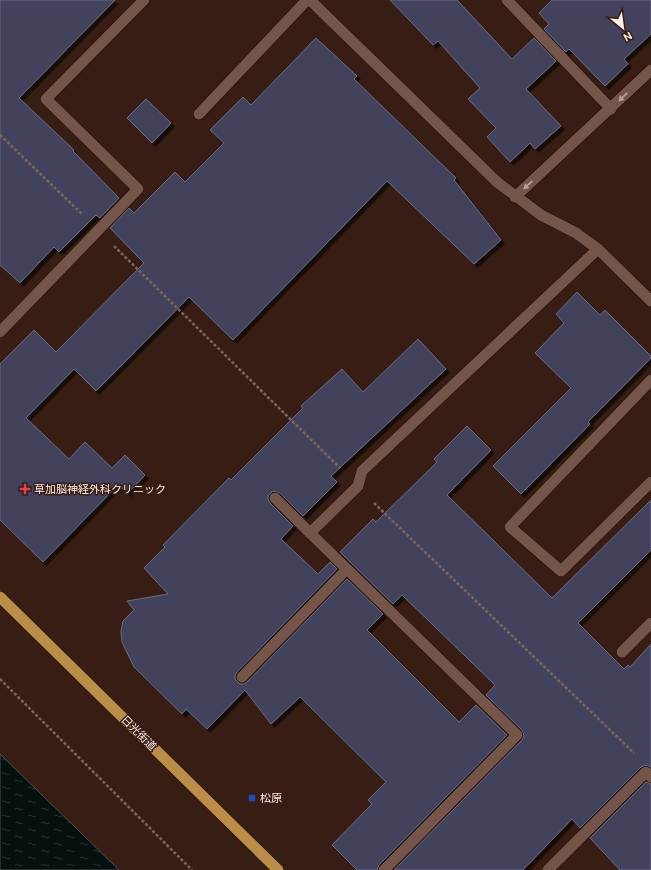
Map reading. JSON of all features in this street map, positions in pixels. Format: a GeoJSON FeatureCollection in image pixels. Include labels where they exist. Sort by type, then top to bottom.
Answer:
{"type":"FeatureCollection","features":[{"type":"Feature","properties":{"kind":"main road","name":"日光街道"},"geometry":{"type":"LineString","coordinates":[[0,597],[278,870]]}},
{"type":"Feature","properties":{"kind":"street"},"geometry":{"type":"LineString","coordinates":[[0,332],[138,189],[46,99],[144,0]]}},
{"type":"Feature","properties":{"kind":"street"},"geometry":{"type":"LineString","coordinates":[[199,114],[309,0],[497,182],[541,215],[576,233],[598,249],[651,301]]}},
{"type":"Feature","properties":{"kind":"street"},"geometry":{"type":"LineString","coordinates":[[507,0],[611,109]]}},
{"type":"Feature","properties":{"kind":"street"},"geometry":{"type":"LineString","coordinates":[[516,197],[651,70]]}},
{"type":"Feature","properties":{"kind":"street"},"geometry":{"type":"LineString","coordinates":[[310,533],[358,486],[362,471],[598,249]]}},
{"type":"Feature","properties":{"kind":"street"},"geometry":{"type":"LineString","coordinates":[[651,380],[510,527],[561,571],[651,482]]}},
{"type":"Feature","properties":{"kind":"street"},"geometry":{"type":"LineString","coordinates":[[276,498],[517,735],[384,870]]}},
{"type":"Feature","properties":{"kind":"street"},"geometry":{"type":"LineString","coordinates":[[242,677],[347,569]]}},
{"type":"Feature","properties":{"kind":"street"},"geometry":{"type":"LineString","coordinates":[[622,652],[651,623]]}},
{"type":"Feature","properties":{"kind":"street"},"geometry":{"type":"LineString","coordinates":[[548,870],[648,775]]}},
{"type":"Feature","properties":{"kind":"path"},"geometry":{"type":"LineString","coordinates":[[0,135],[358,486],[639,758],[648,775]]}},
{"type":"Feature","properties":{"kind":"path"},"geometry":{"type":"LineString","coordinates":[[0,679],[192,870]]}},
{"type":"Feature","properties":{"kind":"water"},"geometry":{"type":"Polygon","coordinates":[[[0,754],[119,870],[0,870],[0,754]]]}},
{"type":"Feature","properties":{"kind":"building"},"geometry":{"type":"Polygon","coordinates":[[[0,0],[115,0],[19,98],[74,150],[73,151],[119,198],[100,218],[96,215],[59,252],[54,247],[20,283],[0,265],[0,0]]]}},
{"type":"Feature","properties":{"kind":"building"},"geometry":{"type":"Polygon","coordinates":[[[390,0],[457,0],[512,59],[534,38],[556,61],[526,89],[561,126],[535,149],[530,143],[510,162],[487,137],[496,128],[468,99],[480,88],[438,41],[433,45],[390,0]]]}},
{"type":"Feature","properties":{"kind":"building"},"geometry":{"type":"Polygon","coordinates":[[[552,0],[651,0],[651,34],[624,59],[628,64],[605,86],[569,49],[566,52],[544,29],[549,24],[539,13],[552,0]]]}},
{"type":"Feature","properties":{"kind":"building"},"geometry":{"type":"Polygon","coordinates":[[[316,38],[357,76],[354,79],[456,178],[454,180],[501,240],[474,264],[387,181],[233,340],[189,297],[96,391],[74,369],[26,418],[69,459],[85,442],[112,468],[125,455],[145,475],[128,493],[118,485],[43,562],[0,520],[0,364],[34,330],[56,352],[144,263],[110,228],[129,208],[134,213],[175,172],[185,182],[224,143],[210,130],[243,97],[251,105],[316,38]]]}},
{"type":"Feature","properties":{"kind":"building"},"geometry":{"type":"Polygon","coordinates":[[[146,99],[171,123],[152,143],[127,118],[146,99]]]}},
{"type":"Feature","properties":{"kind":"building"},"geometry":{"type":"Polygon","coordinates":[[[577,292],[600,315],[605,310],[651,356],[651,358],[588,422],[590,424],[521,494],[493,466],[571,388],[535,353],[564,323],[556,314],[577,292]]]}},
{"type":"Feature","properties":{"kind":"building"},"geometry":{"type":"Polygon","coordinates":[[[418,339],[446,369],[331,476],[337,482],[303,516],[280,493],[273,491],[268,496],[270,503],[293,526],[281,539],[318,574],[330,562],[337,569],[237,672],[235,676],[235,679],[240,684],[247,682],[347,579],[383,614],[367,630],[459,722],[476,705],[507,735],[379,865],[377,870],[357,870],[332,845],[372,804],[368,800],[386,782],[300,697],[271,724],[245,690],[207,729],[186,709],[182,714],[134,667],[122,642],[121,631],[123,621],[134,610],[127,601],[168,594],[144,568],[165,547],[163,545],[229,478],[231,480],[303,408],[301,406],[342,369],[363,392],[418,339]]]}},
{"type":"Feature","properties":{"kind":"building"},"geometry":{"type":"Polygon","coordinates":[[[467,426],[491,450],[447,495],[552,598],[651,500],[651,550],[578,623],[624,669],[628,665],[630,667],[651,644],[651,767],[647,765],[641,767],[580,828],[572,819],[523,870],[394,870],[522,740],[524,736],[522,730],[486,695],[495,685],[402,595],[393,604],[340,552],[373,519],[376,522],[437,462],[434,459],[467,426]]]}},
{"type":"Feature","properties":{"kind":"building"},"geometry":{"type":"Polygon","coordinates":[[[646,782],[651,784],[651,870],[620,870],[590,838],[646,782]]]}},
{"type":"Feature","properties":{"kind":"place","name":"草加脳神経外科クリニック"},"geometry":{"type":"Point","coordinates":[25,489]}},
{"type":"Feature","properties":{"kind":"place","name":"松原"},"geometry":{"type":"Point","coordinates":[252,798]}}]}
